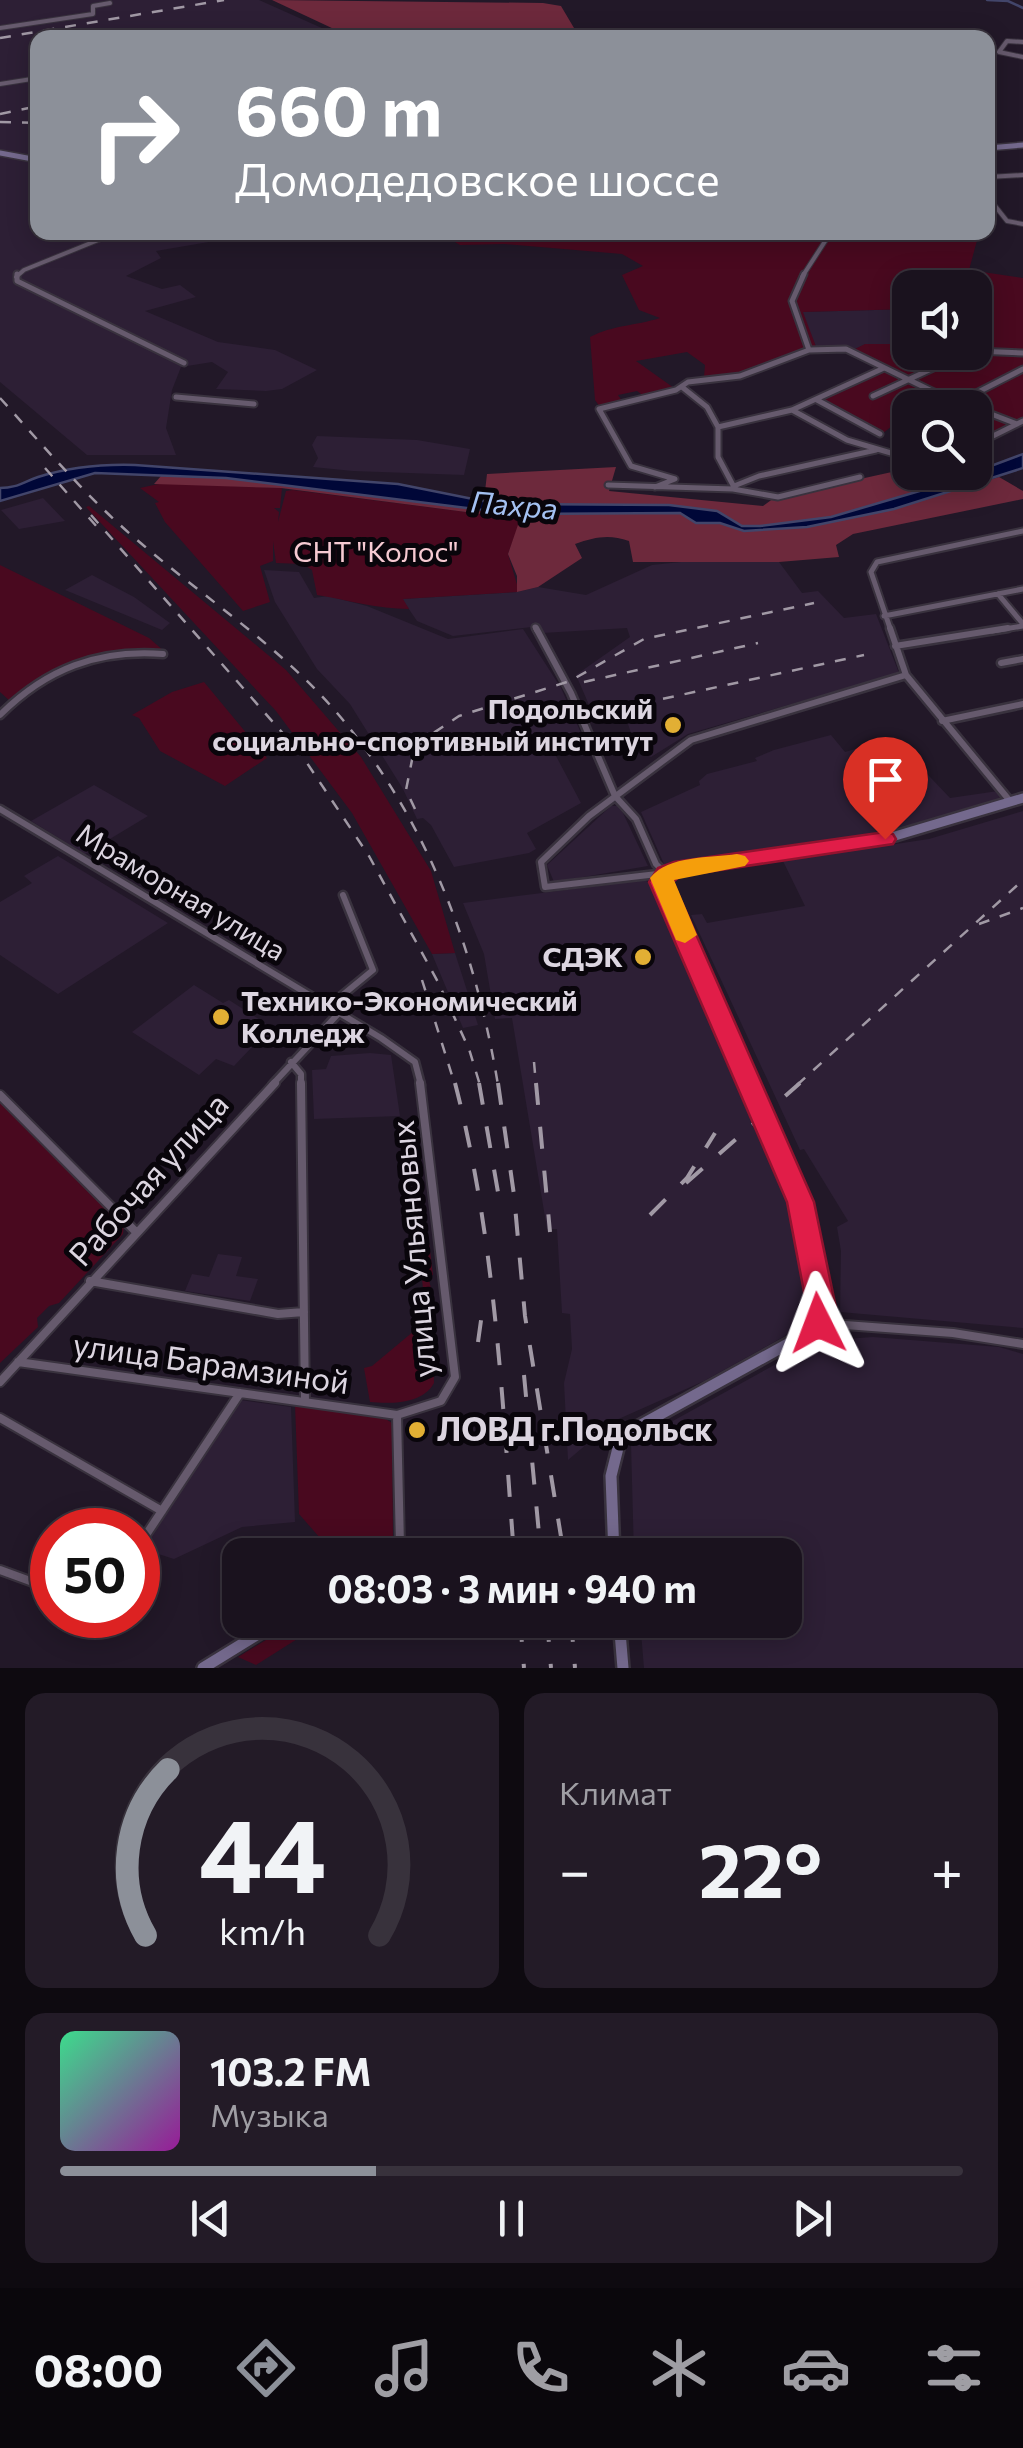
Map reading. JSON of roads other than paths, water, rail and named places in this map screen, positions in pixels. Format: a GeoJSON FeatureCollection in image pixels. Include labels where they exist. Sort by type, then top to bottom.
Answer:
{"type":"FeatureCollection","features":[{"type":"Feature","properties":{"kind":"main road"},"geometry":{"type":"LineString","coordinates":[[995,147],[1023,144]]}},
{"type":"Feature","properties":{"kind":"main road"},"geometry":{"type":"LineString","coordinates":[[0,153],[30,159]]}},
{"type":"Feature","properties":{"kind":"main road"},"geometry":{"type":"LineString","coordinates":[[614,1538],[612,1471],[614,1449],[621,1436],[818,1323],[822,1308],[800,1202],[661,882],[666,874],[885,839],[1023,798]]}},
{"type":"Feature","properties":{"kind":"main road"},"geometry":{"type":"LineString","coordinates":[[202,1668],[251,1638]]}},
{"type":"Feature","properties":{"kind":"main road"},"geometry":{"type":"LineString","coordinates":[[620,1638],[623,1668]]}},
{"type":"Feature","properties":{"kind":"street"},"geometry":{"type":"LineString","coordinates":[[0,28],[93,14],[93,6],[110,3]]}},
{"type":"Feature","properties":{"kind":"street"},"geometry":{"type":"LineString","coordinates":[[1023,42],[1007,41],[999,52],[1023,57]]}},
{"type":"Feature","properties":{"kind":"street"},"geometry":{"type":"LineString","coordinates":[[0,84],[30,79]]}},
{"type":"Feature","properties":{"kind":"street"},"geometry":{"type":"LineString","coordinates":[[995,177],[1023,175]]}},
{"type":"Feature","properties":{"kind":"street"},"geometry":{"type":"LineString","coordinates":[[995,207],[1007,222],[1023,224]]}},
{"type":"Feature","properties":{"kind":"street"},"geometry":{"type":"LineString","coordinates":[[101,240],[24,270],[16,275],[17,280],[184,363]]}},
{"type":"Feature","properties":{"kind":"street"},"geometry":{"type":"LineString","coordinates":[[809,350],[792,301],[827,240]]}},
{"type":"Feature","properties":{"kind":"street"},"geometry":{"type":"LineString","coordinates":[[655,487],[675,479],[630,466],[599,410],[688,382],[740,376],[809,350],[846,349],[933,390]]}},
{"type":"Feature","properties":{"kind":"street"},"geometry":{"type":"LineString","coordinates":[[992,352],[1023,353]]}},
{"type":"Feature","properties":{"kind":"street"},"geometry":{"type":"LineString","coordinates":[[718,427],[792,410],[884,368]]}},
{"type":"Feature","properties":{"kind":"street"},"geometry":{"type":"LineString","coordinates":[[981,390],[1023,369]]}},
{"type":"Feature","properties":{"kind":"street"},"geometry":{"type":"LineString","coordinates":[[873,396],[931,370]]}},
{"type":"Feature","properties":{"kind":"street"},"geometry":{"type":"LineString","coordinates":[[682,387],[707,408],[718,427],[718,457],[734,488]]}},
{"type":"Feature","properties":{"kind":"street"},"geometry":{"type":"LineString","coordinates":[[176,397],[254,404]]}},
{"type":"Feature","properties":{"kind":"street"},"geometry":{"type":"LineString","coordinates":[[816,399],[880,434]]}},
{"type":"Feature","properties":{"kind":"street"},"geometry":{"type":"LineString","coordinates":[[792,410],[847,440],[891,453]]}},
{"type":"Feature","properties":{"kind":"street"},"geometry":{"type":"LineString","coordinates":[[992,413],[1020,423]]}},
{"type":"Feature","properties":{"kind":"street"},"geometry":{"type":"LineString","coordinates":[[992,437],[1020,423]]}},
{"type":"Feature","properties":{"kind":"street"},"geometry":{"type":"LineString","coordinates":[[734,488],[759,476],[876,450]]}},
{"type":"Feature","properties":{"kind":"street"},"geometry":{"type":"LineString","coordinates":[[608,485],[734,488],[778,497],[860,477]]}},
{"type":"Feature","properties":{"kind":"street"},"geometry":{"type":"LineString","coordinates":[[1011,802],[906,675],[871,572],[877,562],[1023,532]]}},
{"type":"Feature","properties":{"kind":"street"},"geometry":{"type":"LineString","coordinates":[[884,616],[1023,589]]}},
{"type":"Feature","properties":{"kind":"street"},"geometry":{"type":"LineString","coordinates":[[895,646],[1023,625],[998,594]]}},
{"type":"Feature","properties":{"kind":"street"},"geometry":{"type":"LineString","coordinates":[[534,627],[572,692],[615,796],[636,819],[656,864],[666,874]]}},
{"type":"Feature","properties":{"kind":"street"},"geometry":{"type":"LineString","coordinates":[[0,714],[35,682],[89,657],[163,654]]}},
{"type":"Feature","properties":{"kind":"street"},"geometry":{"type":"LineString","coordinates":[[1001,663],[1023,659]]}},
{"type":"Feature","properties":{"kind":"street"},"geometry":{"type":"LineString","coordinates":[[666,874],[545,887],[542,862],[615,796],[691,740],[906,675]]}},
{"type":"Feature","properties":{"kind":"street"},"geometry":{"type":"LineString","coordinates":[[941,722],[1023,704]]}},
{"type":"Feature","properties":{"kind":"street","name":"Мраморная улица"},"geometry":{"type":"LineString","coordinates":[[0,809],[338,1014]]}},
{"type":"Feature","properties":{"kind":"street"},"geometry":{"type":"LineString","coordinates":[[328,1006],[373,970],[344,895]]}},
{"type":"Feature","properties":{"kind":"street","name":"Рабочая улица"},"geometry":{"type":"LineString","coordinates":[[0,1382],[338,1014]]}},
{"type":"Feature","properties":{"kind":"street","name":"улица Ульяновых"},"geometry":{"type":"LineString","coordinates":[[338,1014],[408,1056],[420,1075],[425,1103],[456,1377],[448,1398],[398,1415],[400,1538]]}},
{"type":"Feature","properties":{"kind":"street"},"geometry":{"type":"LineString","coordinates":[[291,1062],[301,1074],[306,1402]]}},
{"type":"Feature","properties":{"kind":"street"},"geometry":{"type":"LineString","coordinates":[[0,1096],[135,1232]]}},
{"type":"Feature","properties":{"kind":"street"},"geometry":{"type":"LineString","coordinates":[[90,1281],[278,1314],[304,1312]]}},
{"type":"Feature","properties":{"kind":"street"},"geometry":{"type":"LineString","coordinates":[[818,1323],[1023,1344]]}},
{"type":"Feature","properties":{"kind":"street","name":"улица Барамзиной"},"geometry":{"type":"LineString","coordinates":[[18,1362],[398,1415]]}},
{"type":"Feature","properties":{"kind":"street"},"geometry":{"type":"LineString","coordinates":[[160,1514],[240,1393]]}},
{"type":"Feature","properties":{"kind":"street"},"geometry":{"type":"LineString","coordinates":[[0,1418],[162,1511]]}},
{"type":"Feature","properties":{"kind":"street"},"geometry":{"type":"LineString","coordinates":[[0,1570],[30,1581]]}},
{"type":"Feature","properties":{"kind":"water"},"geometry":{"type":"Polygon","coordinates":[[[1023,454],[1023,468],[992,478],[992,466],[1023,454]]]}},
{"type":"Feature","properties":{"kind":"water","name":"Пахра"},"geometry":{"type":"Polygon","coordinates":[[[135,465],[398,484],[498,504],[669,505],[717,511],[742,526],[831,517],[923,490],[954,490],[894,509],[807,527],[744,531],[720,523],[696,523],[680,513],[515,514],[226,478],[95,473],[0,501],[0,488],[86,467],[135,465]]]}},
{"type":"Feature","properties":{"kind":"waterway"},"geometry":{"type":"LineString","coordinates":[[987,0],[1008,1],[1023,8]]}},
{"type":"Feature","properties":{"kind":"railway"},"geometry":{"type":"LineString","coordinates":[[47,30],[224,0]]}},
{"type":"Feature","properties":{"kind":"railway"},"geometry":{"type":"LineString","coordinates":[[0,38],[30,33]]}},
{"type":"Feature","properties":{"kind":"railway"},"geometry":{"type":"LineString","coordinates":[[0,114],[30,108]]}},
{"type":"Feature","properties":{"kind":"railway"},"geometry":{"type":"LineString","coordinates":[[0,122],[30,123]]}},
{"type":"Feature","properties":{"kind":"railway"},"geometry":{"type":"LineString","coordinates":[[0,398],[124,528],[247,628],[321,695],[373,760],[424,847],[444,892],[477,987],[498,1085]]}},
{"type":"Feature","properties":{"kind":"railway"},"geometry":{"type":"LineString","coordinates":[[45,468],[98,528]]}},
{"type":"Feature","properties":{"kind":"railway"},"geometry":{"type":"LineString","coordinates":[[91,515],[301,754],[369,856],[438,982],[469,1049],[480,1085]]}},
{"type":"Feature","properties":{"kind":"railway"},"geometry":{"type":"LineString","coordinates":[[415,809],[406,790],[413,755],[423,740],[459,716],[570,681],[644,639],[814,603]]}},
{"type":"Feature","properties":{"kind":"railway"},"geometry":{"type":"LineString","coordinates":[[584,682],[758,643]]}},
{"type":"Feature","properties":{"kind":"railway"},"geometry":{"type":"LineString","coordinates":[[510,709],[621,708],[864,655]]}},
{"type":"Feature","properties":{"kind":"railway"},"geometry":{"type":"LineString","coordinates":[[797,1085],[1023,880]]}},
{"type":"Feature","properties":{"kind":"railway"},"geometry":{"type":"LineString","coordinates":[[979,924],[1023,908]]}},
{"type":"Feature","properties":{"kind":"railway"},"geometry":{"type":"LineString","coordinates":[[422,980],[455,1085]]}},
{"type":"Feature","properties":{"kind":"railway"},"geometry":{"type":"LineString","coordinates":[[534,1062],[536,1085]]}},
{"type":"Feature","properties":{"kind":"railway"},"geometry":{"type":"LineString","coordinates":[[455,1083],[469,1141],[488,1258],[513,1538]]}},
{"type":"Feature","properties":{"kind":"railway"},"geometry":{"type":"LineString","coordinates":[[479,1083],[499,1198]]}},
{"type":"Feature","properties":{"kind":"railway"},"geometry":{"type":"LineString","coordinates":[[498,1083],[514,1195],[525,1316],[561,1538]]}},
{"type":"Feature","properties":{"kind":"railway"},"geometry":{"type":"LineString","coordinates":[[536,1083],[550,1232]]}},
{"type":"Feature","properties":{"kind":"railway"},"geometry":{"type":"LineString","coordinates":[[686,1183],[800,1083]]}},
{"type":"Feature","properties":{"kind":"railway"},"geometry":{"type":"LineString","coordinates":[[650,1215],[687,1178],[715,1133]]}},
{"type":"Feature","properties":{"kind":"railway"},"geometry":{"type":"LineString","coordinates":[[478,1342],[483,1306]]}},
{"type":"Feature","properties":{"kind":"railway"},"geometry":{"type":"LineString","coordinates":[[524,1375],[539,1538]]}},
{"type":"Feature","properties":{"kind":"railway"},"geometry":{"type":"LineString","coordinates":[[522,1638],[524,1668]]}},
{"type":"Feature","properties":{"kind":"railway"},"geometry":{"type":"LineString","coordinates":[[548,1638],[551,1668]]}},
{"type":"Feature","properties":{"kind":"railway"},"geometry":{"type":"LineString","coordinates":[[572,1638],[575,1668]]}},
{"type":"Feature","properties":{"kind":"place","name":"Подольский социально-спортивный институт"},"geometry":{"type":"Point","coordinates":[673,725]}},
{"type":"Feature","properties":{"kind":"place","name":"СДЭК"},"geometry":{"type":"Point","coordinates":[643,957]}},
{"type":"Feature","properties":{"kind":"place","name":"Технико-Экономический Колледж"},"geometry":{"type":"Point","coordinates":[221,1017]}},
{"type":"Feature","properties":{"kind":"place","name":"ЛОВД г.Подольск"},"geometry":{"type":"Point","coordinates":[417,1430]}},
{"type":"Feature","properties":{"kind":"park label","name":"СНТ \"Колос\""},"geometry":{"type":"Point","coordinates":[376,552]}}]}
